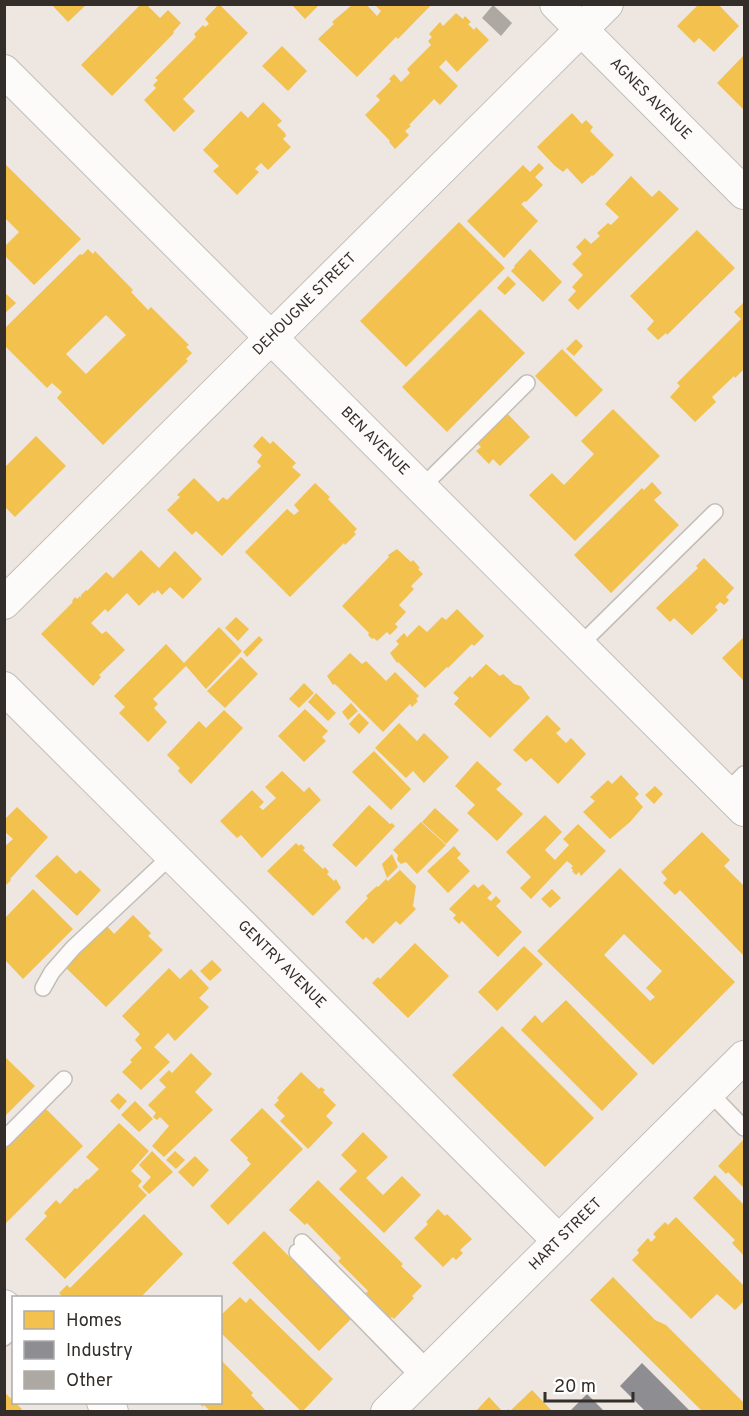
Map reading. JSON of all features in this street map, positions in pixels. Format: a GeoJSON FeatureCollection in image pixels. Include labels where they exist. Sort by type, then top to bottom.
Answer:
{"type":"FeatureCollection","features":[{"type":"Feature","properties":{"kind":"street","name":"AGNES AVENUE"},"geometry":{"type":"LineString","coordinates":[[556,4],[744,193]]}},
{"type":"Feature","properties":{"kind":"street","name":"DEHOUGNE STREET"},"geometry":{"type":"LineString","coordinates":[[4,603],[607,4]]}},
{"type":"Feature","properties":{"kind":"street","name":"BEN AVENUE"},"geometry":{"type":"LineString","coordinates":[[4,71],[580,645],[738,792]]}},
{"type":"Feature","properties":{"kind":"street","name":"GENTRY AVENUE"},"geometry":{"type":"LineString","coordinates":[[4,688],[559,1241]]}},
{"type":"Feature","properties":{"kind":"street","name":"HART STREET"},"geometry":{"type":"LineString","coordinates":[[387,1412],[744,1057]]}},
{"type":"Feature","properties":{"kind":"lane"},"geometry":{"type":"LineString","coordinates":[[422,487],[527,383]]}},
{"type":"Feature","properties":{"kind":"lane"},"geometry":{"type":"LineString","coordinates":[[580,645],[715,512]]}},
{"type":"Feature","properties":{"kind":"lane"},"geometry":{"type":"LineString","coordinates":[[43,988],[52,972],[73,948],[172,855]]}},
{"type":"Feature","properties":{"kind":"lane"},"geometry":{"type":"LineString","coordinates":[[4,1139],[64,1079]]}},
{"type":"Feature","properties":{"kind":"lane"},"geometry":{"type":"LineString","coordinates":[[709,1092],[744,1128]]}},
{"type":"Feature","properties":{"kind":"lane"},"geometry":{"type":"LineString","coordinates":[[300,1247],[425,1373]]}},
{"type":"Feature","properties":{"kind":"building: Homes"},"geometry":{"type":"Polygon","coordinates":[[[51,4],[87,4],[68,22],[51,4]]]}},
{"type":"Feature","properties":{"kind":"building: Homes"},"geometry":{"type":"Polygon","coordinates":[[[141,4],[146,4],[160,18],[168,10],[181,23],[112,96],[81,65],[141,4]]]}},
{"type":"Feature","properties":{"kind":"building: Homes"},"geometry":{"type":"Polygon","coordinates":[[[219,4],[248,33],[183,99],[195,111],[174,132],[144,100],[156,88],[153,85],[158,80],[155,78],[196,37],[194,34],[203,25],[205,27],[209,24],[205,19],[219,4]]]}},
{"type":"Feature","properties":{"kind":"building: Homes"},"geometry":{"type":"Polygon","coordinates":[[[291,4],[320,4],[305,19],[291,4]]]}},
{"type":"Feature","properties":{"kind":"building: Homes"},"geometry":{"type":"Polygon","coordinates":[[[353,4],[366,4],[377,16],[381,11],[374,4],[432,4],[357,77],[318,39],[334,24],[332,22],[353,4]]]}},
{"type":"Feature","properties":{"kind":"building: Homes"},"geometry":{"type":"Polygon","coordinates":[[[699,4],[718,4],[739,26],[714,52],[699,38],[694,43],[677,26],[699,4]]]}},
{"type":"Feature","properties":{"kind":"building: Homes"},"geometry":{"type":"Polygon","coordinates":[[[456,13],[463,19],[465,16],[471,22],[468,24],[474,30],[476,27],[489,40],[457,72],[446,60],[439,67],[458,86],[440,105],[434,99],[409,125],[411,126],[405,131],[409,135],[395,149],[365,115],[380,100],[376,96],[391,81],[389,79],[394,74],[401,82],[410,73],[407,69],[431,45],[428,41],[432,37],[429,34],[440,22],[443,26],[456,13]]]}},
{"type":"Feature","properties":{"kind":"building: Homes"},"geometry":{"type":"Polygon","coordinates":[[[282,46],[307,71],[288,91],[262,66],[282,46]]]}},
{"type":"Feature","properties":{"kind":"building: Homes"},"geometry":{"type":"Polygon","coordinates":[[[744,55],[744,110],[717,83],[744,55]]]}},
{"type":"Feature","properties":{"kind":"building: Homes"},"geometry":{"type":"Polygon","coordinates":[[[263,102],[282,121],[277,125],[285,133],[286,136],[283,139],[291,147],[268,170],[261,163],[255,169],[259,172],[237,195],[213,171],[219,166],[203,150],[241,111],[248,118],[263,102]]]}},
{"type":"Feature","properties":{"kind":"building: Homes"},"geometry":{"type":"Polygon","coordinates":[[[572,113],[582,124],[586,120],[593,127],[590,131],[614,155],[582,184],[567,168],[563,172],[554,165],[537,147],[572,113]]]}},
{"type":"Feature","properties":{"kind":"building: Homes"},"geometry":{"type":"Polygon","coordinates":[[[4,163],[81,239],[34,285],[4,255],[4,247],[19,232],[4,217],[4,163]]]}},
{"type":"Feature","properties":{"kind":"building: Homes"},"geometry":{"type":"Polygon","coordinates":[[[539,163],[544,168],[535,177],[543,185],[521,204],[538,221],[504,258],[467,221],[523,165],[530,172],[539,163]]]}},
{"type":"Feature","properties":{"kind":"building: Homes"},"geometry":{"type":"Polygon","coordinates":[[[631,176],[652,197],[659,190],[679,209],[578,310],[568,300],[576,291],[572,287],[583,275],[572,264],[582,254],[576,247],[585,238],[591,244],[600,236],[597,233],[619,217],[605,204],[631,176]]]}},
{"type":"Feature","properties":{"kind":"building: Homes"},"geometry":{"type":"Polygon","coordinates":[[[459,222],[505,268],[406,367],[360,321],[459,222]]]}},
{"type":"Feature","properties":{"kind":"building: Homes"},"geometry":{"type":"Polygon","coordinates":[[[697,230],[735,268],[667,335],[666,333],[658,340],[647,329],[654,321],[630,296],[697,230]]]}},
{"type":"Feature","properties":{"kind":"building: Homes"},"geometry":{"type":"Polygon","coordinates":[[[88,249],[93,254],[95,251],[133,290],[131,292],[148,310],[151,307],[189,345],[186,347],[192,353],[186,359],[188,361],[103,445],[57,398],[62,392],[52,383],[47,388],[4,345],[4,329],[80,254],[82,255],[88,249]],[[106,315],[66,354],[86,374],[126,335],[106,315]]]}},
{"type":"Feature","properties":{"kind":"building: Homes"},"geometry":{"type":"Polygon","coordinates":[[[530,249],[562,282],[543,302],[511,271],[530,249]]]}},
{"type":"Feature","properties":{"kind":"building: Homes"},"geometry":{"type":"Polygon","coordinates":[[[508,276],[516,284],[505,295],[497,288],[508,276]]]}},
{"type":"Feature","properties":{"kind":"building: Homes"},"geometry":{"type":"Polygon","coordinates":[[[4,292],[16,303],[4,314],[4,292]]]}},
{"type":"Feature","properties":{"kind":"building: Homes"},"geometry":{"type":"Polygon","coordinates":[[[744,302],[744,369],[712,397],[716,402],[695,422],[670,397],[680,386],[677,383],[741,319],[734,312],[744,302]]]}},
{"type":"Feature","properties":{"kind":"building: Homes"},"geometry":{"type":"Polygon","coordinates":[[[480,309],[525,353],[447,432],[402,387],[480,309]]]}},
{"type":"Feature","properties":{"kind":"building: Homes"},"geometry":{"type":"Polygon","coordinates":[[[576,339],[583,346],[574,356],[566,349],[576,339]]]}},
{"type":"Feature","properties":{"kind":"building: Homes"},"geometry":{"type":"Polygon","coordinates":[[[562,349],[603,390],[576,417],[535,376],[562,349]]]}},
{"type":"Feature","properties":{"kind":"building: Homes"},"geometry":{"type":"Polygon","coordinates":[[[613,409],[660,456],[575,541],[529,495],[552,473],[564,485],[594,454],[581,441],[613,409]]]}},
{"type":"Feature","properties":{"kind":"building: Homes"},"geometry":{"type":"Polygon","coordinates":[[[504,410],[530,437],[500,466],[493,459],[489,464],[476,451],[481,447],[474,440],[504,410]]]}},
{"type":"Feature","properties":{"kind":"building: Homes"},"geometry":{"type":"Polygon","coordinates":[[[36,436],[66,466],[15,517],[4,506],[4,468],[36,436]]]}},
{"type":"Feature","properties":{"kind":"building: Homes"},"geometry":{"type":"Polygon","coordinates":[[[262,436],[270,444],[273,441],[296,463],[292,467],[301,475],[222,556],[196,531],[192,535],[167,510],[180,497],[177,495],[194,478],[218,502],[223,497],[227,500],[261,466],[257,462],[262,455],[253,446],[262,436]]]}},
{"type":"Feature","properties":{"kind":"building: Homes"},"geometry":{"type":"Polygon","coordinates":[[[652,482],[662,493],[654,500],[679,525],[611,593],[574,555],[642,488],[644,490],[652,482]]]}},
{"type":"Feature","properties":{"kind":"building: Homes"},"geometry":{"type":"Polygon","coordinates":[[[315,483],[357,529],[354,532],[356,534],[290,597],[245,552],[287,509],[294,515],[299,511],[294,505],[315,483]]]}},
{"type":"Feature","properties":{"kind":"building: Homes"},"geometry":{"type":"Polygon","coordinates":[[[397,549],[411,562],[413,560],[423,574],[411,586],[414,589],[399,605],[406,612],[395,624],[398,627],[390,635],[387,632],[377,641],[368,635],[369,633],[342,606],[389,557],[388,555],[397,549]]]}},
{"type":"Feature","properties":{"kind":"building: Homes"},"geometry":{"type":"Polygon","coordinates":[[[141,550],[159,568],[175,551],[202,579],[183,599],[170,587],[162,595],[158,590],[154,594],[153,592],[139,606],[127,593],[108,612],[105,609],[91,623],[102,634],[106,631],[125,650],[99,675],[101,677],[93,686],[41,634],[73,602],[75,597],[77,599],[80,596],[81,598],[81,595],[106,572],[113,578],[141,550]]]}},
{"type":"Feature","properties":{"kind":"building: Homes"},"geometry":{"type":"Polygon","coordinates":[[[704,558],[734,588],[726,597],[729,600],[724,605],[720,602],[715,607],[718,610],[692,635],[674,618],[670,622],[656,608],[698,568],[696,566],[704,558]]]}},
{"type":"Feature","properties":{"kind":"building: Homes"},"geometry":{"type":"Polygon","coordinates":[[[457,609],[484,636],[474,646],[472,644],[425,688],[397,663],[390,653],[399,644],[396,641],[404,633],[407,637],[419,625],[427,632],[442,617],[446,620],[457,609]]]}},
{"type":"Feature","properties":{"kind":"building: Homes"},"geometry":{"type":"Polygon","coordinates":[[[236,617],[249,629],[238,641],[225,628],[236,617]]]}},
{"type":"Feature","properties":{"kind":"building: Homes"},"geometry":{"type":"Polygon","coordinates":[[[219,627],[242,651],[206,689],[186,666],[153,699],[158,704],[154,708],[167,722],[148,742],[119,713],[125,707],[114,696],[166,644],[184,663],[219,627]]]}},
{"type":"Feature","properties":{"kind":"building: Homes"},"geometry":{"type":"Polygon","coordinates":[[[259,636],[263,640],[247,657],[243,652],[259,636]]]}},
{"type":"Feature","properties":{"kind":"building: Homes"},"geometry":{"type":"Polygon","coordinates":[[[744,637],[744,681],[722,658],[744,637]]]}},
{"type":"Feature","properties":{"kind":"building: Homes"},"geometry":{"type":"Polygon","coordinates":[[[350,653],[362,664],[366,661],[386,681],[395,672],[419,696],[416,699],[418,701],[412,707],[410,704],[383,732],[335,684],[333,685],[327,676],[350,653]]]}},
{"type":"Feature","properties":{"kind":"building: Homes"},"geometry":{"type":"Polygon","coordinates":[[[241,657],[258,674],[225,708],[207,691],[241,657]]]}},
{"type":"Feature","properties":{"kind":"building: Homes"},"geometry":{"type":"Polygon","coordinates":[[[486,664],[500,676],[503,674],[514,684],[521,686],[530,698],[490,738],[454,704],[459,698],[453,693],[486,664]]]}},
{"type":"Feature","properties":{"kind":"building: Homes"},"geometry":{"type":"Polygon","coordinates":[[[304,683],[314,693],[299,708],[289,699],[304,683]]]}},
{"type":"Feature","properties":{"kind":"building: Homes"},"geometry":{"type":"Polygon","coordinates":[[[316,693],[336,713],[328,721],[308,702],[316,693]]]}},
{"type":"Feature","properties":{"kind":"building: Homes"},"geometry":{"type":"Polygon","coordinates":[[[351,703],[358,711],[348,720],[342,712],[351,703]]]}},
{"type":"Feature","properties":{"kind":"building: Homes"},"geometry":{"type":"Polygon","coordinates":[[[305,709],[328,731],[322,737],[326,741],[304,762],[278,736],[305,709]]]}},
{"type":"Feature","properties":{"kind":"building: Homes"},"geometry":{"type":"Polygon","coordinates":[[[224,710],[243,728],[191,784],[167,755],[199,721],[206,728],[224,710]]]}},
{"type":"Feature","properties":{"kind":"building: Homes"},"geometry":{"type":"Polygon","coordinates":[[[359,713],[369,723],[359,734],[349,724],[359,713]]]}},
{"type":"Feature","properties":{"kind":"building: Homes"},"geometry":{"type":"Polygon","coordinates":[[[547,715],[561,729],[556,733],[566,743],[571,738],[586,754],[558,784],[531,758],[526,762],[513,750],[547,715]]]}},
{"type":"Feature","properties":{"kind":"building: Homes"},"geometry":{"type":"Polygon","coordinates":[[[399,723],[417,741],[424,733],[449,757],[424,783],[413,771],[406,778],[375,748],[399,723]]]}},
{"type":"Feature","properties":{"kind":"building: Homes"},"geometry":{"type":"Polygon","coordinates":[[[374,751],[411,789],[391,810],[352,772],[374,751]]]}},
{"type":"Feature","properties":{"kind":"building: Homes"},"geometry":{"type":"Polygon","coordinates":[[[477,761],[502,784],[496,789],[523,814],[497,841],[467,813],[475,805],[455,786],[477,761]]]}},
{"type":"Feature","properties":{"kind":"building: Homes"},"geometry":{"type":"Polygon","coordinates":[[[282,771],[304,792],[309,787],[321,800],[262,858],[241,835],[237,838],[220,821],[252,790],[264,802],[259,807],[263,810],[276,798],[265,787],[282,771]]]}},
{"type":"Feature","properties":{"kind":"building: Homes"},"geometry":{"type":"Polygon","coordinates":[[[621,775],[639,794],[635,798],[643,807],[610,839],[583,812],[595,801],[590,797],[608,780],[612,784],[621,775]]]}},
{"type":"Feature","properties":{"kind":"building: Homes"},"geometry":{"type":"Polygon","coordinates":[[[655,786],[663,794],[654,804],[645,795],[655,786]]]}},
{"type":"Feature","properties":{"kind":"building: Homes"},"geometry":{"type":"Polygon","coordinates":[[[369,805],[395,826],[356,867],[332,845],[369,805]]]}},
{"type":"Feature","properties":{"kind":"building: Homes"},"geometry":{"type":"Polygon","coordinates":[[[17,807],[48,837],[4,887],[4,847],[13,839],[4,831],[4,820],[17,807]]]}},
{"type":"Feature","properties":{"kind":"building: Homes"},"geometry":{"type":"Polygon","coordinates":[[[435,808],[459,830],[446,844],[422,822],[435,808]]]}},
{"type":"Feature","properties":{"kind":"building: Homes"},"geometry":{"type":"Polygon","coordinates":[[[545,815],[562,832],[545,850],[555,860],[569,845],[563,839],[578,824],[606,851],[581,876],[579,872],[576,875],[572,871],[575,869],[571,868],[573,866],[567,861],[531,899],[520,888],[531,877],[506,852],[545,815]]]}},
{"type":"Feature","properties":{"kind":"building: Homes"},"geometry":{"type":"Polygon","coordinates":[[[421,822],[446,845],[417,874],[406,862],[401,864],[397,860],[398,855],[393,850],[421,822]]]}},
{"type":"Feature","properties":{"kind":"building: Homes"},"geometry":{"type":"Polygon","coordinates":[[[702,832],[730,860],[724,866],[744,886],[744,956],[680,890],[675,895],[663,883],[667,879],[661,872],[702,832]]]}},
{"type":"Feature","properties":{"kind":"building: Homes"},"geometry":{"type":"Polygon","coordinates":[[[296,843],[299,846],[301,844],[305,848],[303,850],[323,869],[325,867],[329,872],[327,874],[334,881],[336,879],[341,888],[313,916],[267,871],[296,843]]]}},
{"type":"Feature","properties":{"kind":"building: Homes"},"geometry":{"type":"Polygon","coordinates":[[[454,846],[461,854],[457,858],[470,871],[448,893],[427,871],[454,846]]]}},
{"type":"Feature","properties":{"kind":"building: Homes"},"geometry":{"type":"Polygon","coordinates":[[[392,854],[398,867],[387,878],[382,864],[392,854]]]}},
{"type":"Feature","properties":{"kind":"building: Homes"},"geometry":{"type":"Polygon","coordinates":[[[57,855],[76,874],[80,870],[101,890],[77,916],[35,876],[57,855]]]}},
{"type":"Feature","properties":{"kind":"building: Homes"},"geometry":{"type":"Polygon","coordinates":[[[620,868],[735,982],[653,1065],[537,951],[620,868]],[[624,934],[604,955],[650,1001],[655,997],[646,988],[662,971],[624,934]]]}},
{"type":"Feature","properties":{"kind":"building: Homes"},"geometry":{"type":"Polygon","coordinates":[[[400,870],[416,886],[413,906],[416,909],[400,925],[396,921],[373,944],[366,937],[363,940],[345,922],[368,898],[366,896],[400,870]]]}},
{"type":"Feature","properties":{"kind":"building: Homes"},"geometry":{"type":"Polygon","coordinates":[[[474,884],[478,888],[483,884],[492,893],[487,898],[491,901],[496,896],[501,901],[496,906],[522,932],[498,957],[462,921],[459,924],[453,918],[456,915],[449,909],[474,884]]]}},
{"type":"Feature","properties":{"kind":"building: Homes"},"geometry":{"type":"Polygon","coordinates":[[[33,889],[73,929],[23,979],[5,960],[5,918],[33,889]]]}},
{"type":"Feature","properties":{"kind":"building: Homes"},"geometry":{"type":"Polygon","coordinates":[[[552,889],[561,898],[550,908],[541,899],[552,889]]]}},
{"type":"Feature","properties":{"kind":"building: Homes"},"geometry":{"type":"Polygon","coordinates":[[[133,915],[151,933],[148,936],[163,950],[106,1007],[63,965],[105,924],[114,934],[133,915]]]}},
{"type":"Feature","properties":{"kind":"building: Homes"},"geometry":{"type":"Polygon","coordinates":[[[415,943],[449,976],[408,1018],[372,983],[378,977],[380,979],[415,943]]]}},
{"type":"Feature","properties":{"kind":"building: Homes"},"geometry":{"type":"Polygon","coordinates":[[[524,946],[543,964],[497,1011],[478,992],[524,946]]]}},
{"type":"Feature","properties":{"kind":"building: Homes"},"geometry":{"type":"Polygon","coordinates":[[[212,960],[222,970],[210,981],[200,971],[212,960]]]}},
{"type":"Feature","properties":{"kind":"building: Homes"},"geometry":{"type":"Polygon","coordinates":[[[169,968],[180,979],[191,969],[209,988],[199,998],[209,1007],[175,1041],[168,1033],[154,1047],[170,1062],[141,1090],[122,1072],[142,1048],[135,1040],[140,1034],[122,1016],[169,968]]]}},
{"type":"Feature","properties":{"kind":"building: Homes"},"geometry":{"type":"Polygon","coordinates":[[[566,1000],[638,1074],[602,1111],[521,1030],[535,1015],[542,1023],[566,1000]]]}},
{"type":"Feature","properties":{"kind":"building: Homes"},"geometry":{"type":"Polygon","coordinates":[[[502,1026],[594,1118],[545,1167],[452,1075],[502,1026]]]}},
{"type":"Feature","properties":{"kind":"building: Homes"},"geometry":{"type":"Polygon","coordinates":[[[191,1053],[212,1074],[195,1092],[213,1110],[164,1157],[152,1146],[169,1126],[160,1117],[157,1120],[153,1117],[156,1113],[148,1105],[166,1087],[159,1080],[169,1070],[172,1073],[191,1053]]]}},
{"type":"Feature","properties":{"kind":"building: Homes"},"geometry":{"type":"Polygon","coordinates":[[[4,1056],[35,1086],[4,1117],[4,1056]]]}},
{"type":"Feature","properties":{"kind":"building: Homes"},"geometry":{"type":"Polygon","coordinates":[[[301,1072],[319,1089],[321,1087],[325,1090],[323,1092],[336,1105],[326,1116],[333,1123],[308,1149],[280,1121],[285,1116],[274,1105],[279,1100],[277,1098],[301,1072]]]}},
{"type":"Feature","properties":{"kind":"building: Homes"},"geometry":{"type":"Polygon","coordinates":[[[118,1093],[127,1101],[119,1110],[110,1101],[118,1093]]]}},
{"type":"Feature","properties":{"kind":"building: Homes"},"geometry":{"type":"Polygon","coordinates":[[[135,1101],[153,1119],[139,1132],[121,1115],[135,1101]]]}},
{"type":"Feature","properties":{"kind":"building: Homes"},"geometry":{"type":"Polygon","coordinates":[[[42,1105],[83,1146],[4,1225],[4,1143],[42,1105]]]}},
{"type":"Feature","properties":{"kind":"building: Homes"},"geometry":{"type":"Polygon","coordinates":[[[262,1108],[303,1149],[228,1225],[210,1206],[251,1164],[230,1140],[262,1108]]]}},
{"type":"Feature","properties":{"kind":"building: Homes"},"geometry":{"type":"Polygon","coordinates":[[[119,1123],[149,1151],[131,1171],[142,1181],[138,1186],[147,1195],[65,1279],[25,1239],[47,1216],[44,1213],[56,1200],[60,1204],[75,1188],[77,1189],[99,1169],[86,1157],[119,1123]]]}},
{"type":"Feature","properties":{"kind":"building: Homes"},"geometry":{"type":"Polygon","coordinates":[[[363,1132],[388,1157],[366,1178],[383,1195],[402,1176],[421,1195],[384,1233],[339,1189],[357,1171],[341,1155],[363,1132]]]}},
{"type":"Feature","properties":{"kind":"building: Homes"},"geometry":{"type":"Polygon","coordinates":[[[744,1139],[744,1188],[728,1172],[726,1174],[718,1166],[744,1139]]]}},
{"type":"Feature","properties":{"kind":"building: Homes"},"geometry":{"type":"Polygon","coordinates":[[[152,1151],[173,1172],[149,1194],[142,1187],[151,1177],[139,1165],[152,1151]]]}},
{"type":"Feature","properties":{"kind":"building: Homes"},"geometry":{"type":"Polygon","coordinates":[[[175,1151],[185,1160],[176,1169],[166,1160],[175,1151]]]}},
{"type":"Feature","properties":{"kind":"building: Homes"},"geometry":{"type":"Polygon","coordinates":[[[195,1156],[209,1170],[193,1187],[178,1172],[195,1156]]]}},
{"type":"Feature","properties":{"kind":"building: Homes"},"geometry":{"type":"Polygon","coordinates":[[[715,1175],[744,1205],[744,1256],[732,1243],[735,1240],[693,1198],[715,1175]]]}},
{"type":"Feature","properties":{"kind":"building: Homes"},"geometry":{"type":"Polygon","coordinates":[[[318,1180],[403,1264],[401,1266],[422,1286],[394,1319],[392,1317],[389,1320],[364,1295],[368,1291],[338,1261],[341,1258],[307,1223],[305,1225],[289,1210],[318,1180]]]}},
{"type":"Feature","properties":{"kind":"building: Homes"},"geometry":{"type":"Polygon","coordinates":[[[438,1209],[445,1216],[447,1214],[472,1239],[460,1250],[463,1253],[456,1260],[453,1257],[443,1267],[414,1238],[428,1224],[426,1222],[438,1209]]]}},
{"type":"Feature","properties":{"kind":"building: Homes"},"geometry":{"type":"Polygon","coordinates":[[[144,1214],[183,1254],[142,1296],[62,1296],[59,1293],[67,1285],[70,1288],[144,1214]]]}},
{"type":"Feature","properties":{"kind":"building: Homes"},"geometry":{"type":"Polygon","coordinates":[[[676,1217],[744,1286],[744,1301],[735,1310],[717,1294],[691,1319],[632,1260],[639,1253],[637,1250],[648,1238],[651,1242],[656,1237],[653,1234],[665,1222],[668,1225],[676,1217]]]}},
{"type":"Feature","properties":{"kind":"building: Homes"},"geometry":{"type":"Polygon","coordinates":[[[264,1231],[351,1319],[319,1351],[232,1263],[264,1231]]]}},
{"type":"Feature","properties":{"kind":"building: Homes"},"geometry":{"type":"Polygon","coordinates":[[[613,1277],[655,1320],[666,1325],[744,1403],[744,1412],[703,1412],[590,1300],[613,1277]]]}},
{"type":"Feature","properties":{"kind":"building: Homes"},"geometry":{"type":"Polygon","coordinates":[[[240,1297],[246,1303],[250,1298],[333,1379],[302,1412],[222,1334],[222,1314],[240,1297]]]}},
{"type":"Feature","properties":{"kind":"building: Homes"},"geometry":{"type":"Polygon","coordinates":[[[222,1361],[253,1393],[251,1395],[267,1412],[211,1412],[204,1405],[203,1407],[200,1404],[222,1404],[222,1361]]]}},
{"type":"Feature","properties":{"kind":"building: Homes"},"geometry":{"type":"Polygon","coordinates":[[[532,1390],[553,1412],[505,1412],[508,1409],[510,1411],[532,1390]]]}},
{"type":"Feature","properties":{"kind":"building: Homes"},"geometry":{"type":"Polygon","coordinates":[[[4,1392],[12,1400],[12,1404],[17,1404],[22,1409],[19,1412],[4,1412],[4,1392]]]}},
{"type":"Feature","properties":{"kind":"building: Homes"},"geometry":{"type":"Polygon","coordinates":[[[489,1397],[503,1412],[475,1412],[489,1397]]]}},
{"type":"Feature","properties":{"kind":"building: Industry"},"geometry":{"type":"Polygon","coordinates":[[[642,1363],[691,1412],[646,1412],[620,1386],[642,1363]]]}},
{"type":"Feature","properties":{"kind":"building: Industry"},"geometry":{"type":"Polygon","coordinates":[[[587,1394],[605,1412],[569,1412],[587,1394]]]}},
{"type":"Feature","properties":{"kind":"building: Other"},"geometry":{"type":"Polygon","coordinates":[[[493,5],[512,23],[501,36],[482,18],[493,5]]]}}]}
